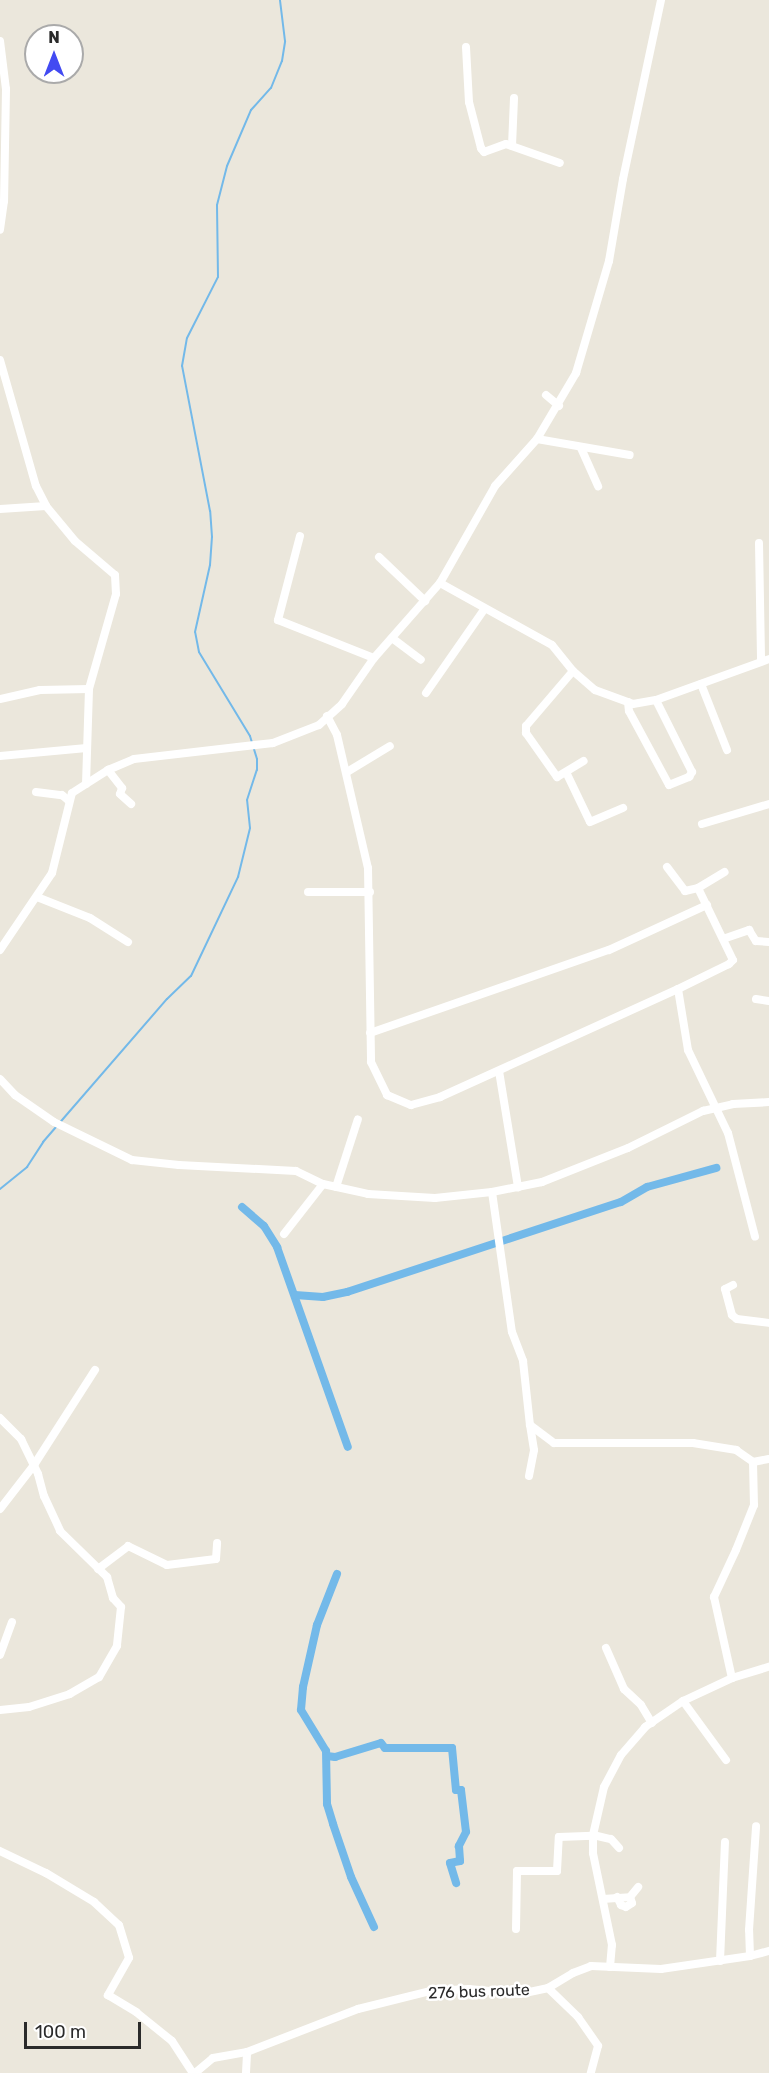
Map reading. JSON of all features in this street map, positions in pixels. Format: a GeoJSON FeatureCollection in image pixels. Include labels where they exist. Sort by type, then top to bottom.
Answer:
{"type":"FeatureCollection","features":[{"type":"Feature","properties":{"kind":"street"},"geometry":{"type":"LineString","coordinates":[[0,950],[38,897],[52,873],[68,800],[72,793],[108,770],[134,759],[273,743],[319,725],[342,704],[374,658],[440,583],[495,486],[537,439],[559,406],[576,374],[609,261],[623,179],[661,0]]}},
{"type":"Feature","properties":{"kind":"street"},"geometry":{"type":"LineString","coordinates":[[0,40],[6,89],[0,230]]}},
{"type":"Feature","properties":{"kind":"street"},"geometry":{"type":"LineString","coordinates":[[466,47],[469,102],[484,152],[506,144],[560,163]]}},
{"type":"Feature","properties":{"kind":"street"},"geometry":{"type":"LineString","coordinates":[[512,146],[514,99]]}},
{"type":"Feature","properties":{"kind":"street"},"geometry":{"type":"LineString","coordinates":[[1,364],[36,486],[46,506],[69,535],[115,574],[116,594],[89,688],[86,784]]}},
{"type":"Feature","properties":{"kind":"street"},"geometry":{"type":"LineString","coordinates":[[546,395],[559,406]]}},
{"type":"Feature","properties":{"kind":"street"},"geometry":{"type":"LineString","coordinates":[[537,439],[630,455]]}},
{"type":"Feature","properties":{"kind":"street"},"geometry":{"type":"LineString","coordinates":[[582,448],[598,486]]}},
{"type":"Feature","properties":{"kind":"street"},"geometry":{"type":"LineString","coordinates":[[0,508],[46,506]]}},
{"type":"Feature","properties":{"kind":"street"},"geometry":{"type":"LineString","coordinates":[[300,536],[278,620],[374,658]]}},
{"type":"Feature","properties":{"kind":"street"},"geometry":{"type":"LineString","coordinates":[[440,583],[552,645],[573,671],[595,690],[633,704],[656,700],[765,660],[759,543]]}},
{"type":"Feature","properties":{"kind":"street"},"geometry":{"type":"LineString","coordinates":[[379,557],[425,600]]}},
{"type":"Feature","properties":{"kind":"street"},"geometry":{"type":"LineString","coordinates":[[426,693],[484,608]]}},
{"type":"Feature","properties":{"kind":"street"},"geometry":{"type":"LineString","coordinates":[[392,638],[422,660]]}},
{"type":"Feature","properties":{"kind":"street"},"geometry":{"type":"LineString","coordinates":[[573,671],[526,726],[526,732],[557,777],[584,762]]}},
{"type":"Feature","properties":{"kind":"street"},"geometry":{"type":"LineString","coordinates":[[701,684],[728,750]]}},
{"type":"Feature","properties":{"kind":"street"},"geometry":{"type":"LineString","coordinates":[[0,699],[40,690],[89,688]]}},
{"type":"Feature","properties":{"kind":"street"},"geometry":{"type":"LineString","coordinates":[[628,702],[629,711],[669,785],[689,777],[692,772],[656,700]]}},
{"type":"Feature","properties":{"kind":"street"},"geometry":{"type":"LineString","coordinates":[[327,717],[337,735],[368,868],[371,1062],[378,1081],[387,1095],[411,1105],[440,1097],[729,964],[733,960],[698,888]]}},
{"type":"Feature","properties":{"kind":"street"},"geometry":{"type":"LineString","coordinates":[[346,772],[390,746]]}},
{"type":"Feature","properties":{"kind":"street"},"geometry":{"type":"LineString","coordinates":[[0,756],[87,748]]}},
{"type":"Feature","properties":{"kind":"street"},"geometry":{"type":"LineString","coordinates":[[108,770],[122,788],[120,794],[131,804]]}},
{"type":"Feature","properties":{"kind":"street"},"geometry":{"type":"LineString","coordinates":[[566,772],[590,822],[623,808]]}},
{"type":"Feature","properties":{"kind":"street"},"geometry":{"type":"LineString","coordinates":[[36,792],[62,795],[68,800]]}},
{"type":"Feature","properties":{"kind":"street"},"geometry":{"type":"LineString","coordinates":[[702,824],[769,804]]}},
{"type":"Feature","properties":{"kind":"street"},"geometry":{"type":"LineString","coordinates":[[667,867],[685,891],[698,888],[725,872]]}},
{"type":"Feature","properties":{"kind":"street"},"geometry":{"type":"LineString","coordinates":[[308,892],[370,892]]}},
{"type":"Feature","properties":{"kind":"street"},"geometry":{"type":"LineString","coordinates":[[38,897],[90,918],[128,942]]}},
{"type":"Feature","properties":{"kind":"street"},"geometry":{"type":"LineString","coordinates":[[370,1033],[609,950],[707,905]]}},
{"type":"Feature","properties":{"kind":"street"},"geometry":{"type":"LineString","coordinates":[[723,939],[749,930],[756,941],[769,942]]}},
{"type":"Feature","properties":{"kind":"street"},"geometry":{"type":"LineString","coordinates":[[678,989],[688,1050],[728,1133],[755,1237]]}},
{"type":"Feature","properties":{"kind":"street"},"geometry":{"type":"LineString","coordinates":[[756,999],[769,1001]]}},
{"type":"Feature","properties":{"kind":"street"},"geometry":{"type":"LineString","coordinates":[[499,1071],[518,1187]]}},
{"type":"Feature","properties":{"kind":"street"},"geometry":{"type":"LineString","coordinates":[[0,1079],[15,1095],[67,1130],[132,1160],[178,1165],[296,1171],[323,1184],[368,1194],[435,1198],[492,1192],[542,1182],[598,1160],[715,1107],[769,1102]]}},
{"type":"Feature","properties":{"kind":"street"},"geometry":{"type":"LineString","coordinates":[[336,1187],[358,1119]]}},
{"type":"Feature","properties":{"kind":"street"},"geometry":{"type":"LineString","coordinates":[[284,1234],[323,1184]]}},
{"type":"Feature","properties":{"kind":"street"},"geometry":{"type":"LineString","coordinates":[[492,1192],[512,1332],[523,1361],[534,1450],[530,1476]]}},
{"type":"Feature","properties":{"kind":"street"},"geometry":{"type":"LineString","coordinates":[[733,1285],[725,1289],[732,1315],[737,1320],[769,1323]]}},
{"type":"Feature","properties":{"kind":"street"},"geometry":{"type":"LineString","coordinates":[[0,1509],[34,1465],[95,1370]]}},
{"type":"Feature","properties":{"kind":"street"},"geometry":{"type":"LineString","coordinates":[[0,1418],[21,1439],[34,1465],[44,1496],[60,1531],[107,1577],[113,1598],[121,1607],[117,1646],[99,1677],[70,1694],[29,1707],[0,1710]]}},
{"type":"Feature","properties":{"kind":"street"},"geometry":{"type":"LineString","coordinates":[[530,1425],[554,1443],[693,1443],[736,1450],[753,1462],[769,1459]]}},
{"type":"Feature","properties":{"kind":"street"},"geometry":{"type":"LineString","coordinates":[[732,1678],[714,1597],[754,1505],[753,1462]]}},
{"type":"Feature","properties":{"kind":"street"},"geometry":{"type":"LineString","coordinates":[[98,1569],[128,1546],[167,1565],[216,1559],[217,1543]]}},
{"type":"Feature","properties":{"kind":"street"},"geometry":{"type":"LineString","coordinates":[[0,1655],[12,1622]]}},
{"type":"Feature","properties":{"kind":"street"},"geometry":{"type":"LineString","coordinates":[[606,1648],[624,1689],[640,1705],[652,1723]]}},
{"type":"Feature","properties":{"kind":"street"},"geometry":{"type":"LineString","coordinates":[[610,1967],[612,1945],[593,1853],[593,1835],[604,1787],[621,1755],[652,1723],[683,1701],[732,1678],[769,1667]]}},
{"type":"Feature","properties":{"kind":"street"},"geometry":{"type":"LineString","coordinates":[[683,1701],[726,1760]]}},
{"type":"Feature","properties":{"kind":"street"},"geometry":{"type":"LineString","coordinates":[[750,1956],[749,1930],[756,1826]]}},
{"type":"Feature","properties":{"kind":"street"},"geometry":{"type":"LineString","coordinates":[[516,1929],[518,1870],[557,1870],[559,1837],[593,1835],[610,1839],[619,1848]]}},
{"type":"Feature","properties":{"kind":"street"},"geometry":{"type":"LineString","coordinates":[[720,1960],[725,1842]]}},
{"type":"Feature","properties":{"kind":"street"},"geometry":{"type":"LineString","coordinates":[[0,1851],[46,1873],[94,1902],[119,1925],[129,1958],[108,1995],[136,2012],[172,2041],[194,2073]]}},
{"type":"Feature","properties":{"kind":"street"},"geometry":{"type":"LineString","coordinates":[[603,1899],[617,1897],[621,1905],[626,1908],[632,1903],[630,1897],[638,1887]]}},
{"type":"Feature","properties":{"kind":"street","name":"276 bus route"},"geometry":{"type":"LineString","coordinates":[[194,2073],[213,2058],[247,2052],[358,2009],[431,1991],[469,1989],[520,1994],[548,1988],[573,1973],[591,1966],[661,1969],[750,1956],[769,1951]]}},
{"type":"Feature","properties":{"kind":"street"},"geometry":{"type":"LineString","coordinates":[[548,1988],[578,2017],[598,2046],[591,2073]]}},
{"type":"Feature","properties":{"kind":"street"},"geometry":{"type":"LineString","coordinates":[[246,2073],[247,2052]]}},
{"type":"Feature","properties":{"kind":"waterway"},"geometry":{"type":"LineString","coordinates":[[0,1189],[27,1167],[43,1142],[167,999],[191,976],[238,877],[250,828],[247,800],[257,770],[257,759],[250,736],[199,652],[195,632],[210,565],[212,537],[210,511],[182,366],[187,338],[218,277],[217,205],[227,166],[251,110],[271,88],[282,61],[285,41],[280,0]]}},
{"type":"Feature","properties":{"kind":"waterway"},"geometry":{"type":"LineString","coordinates":[[295,1295],[323,1297],[347,1292],[621,1202],[647,1187],[716,1168]]}},
{"type":"Feature","properties":{"kind":"waterway"},"geometry":{"type":"LineString","coordinates":[[242,1207],[264,1226],[277,1247],[348,1447]]}},
{"type":"Feature","properties":{"kind":"waterway"},"geometry":{"type":"LineString","coordinates":[[337,1574],[317,1625],[303,1687],[301,1710],[326,1751],[327,1804],[351,1877],[374,1927]]}},
{"type":"Feature","properties":{"kind":"waterway"},"geometry":{"type":"LineString","coordinates":[[327,1756],[335,1757],[381,1743],[385,1748],[452,1748],[456,1790],[461,1790],[466,1832],[459,1846],[460,1861],[450,1863],[456,1883]]}}]}
